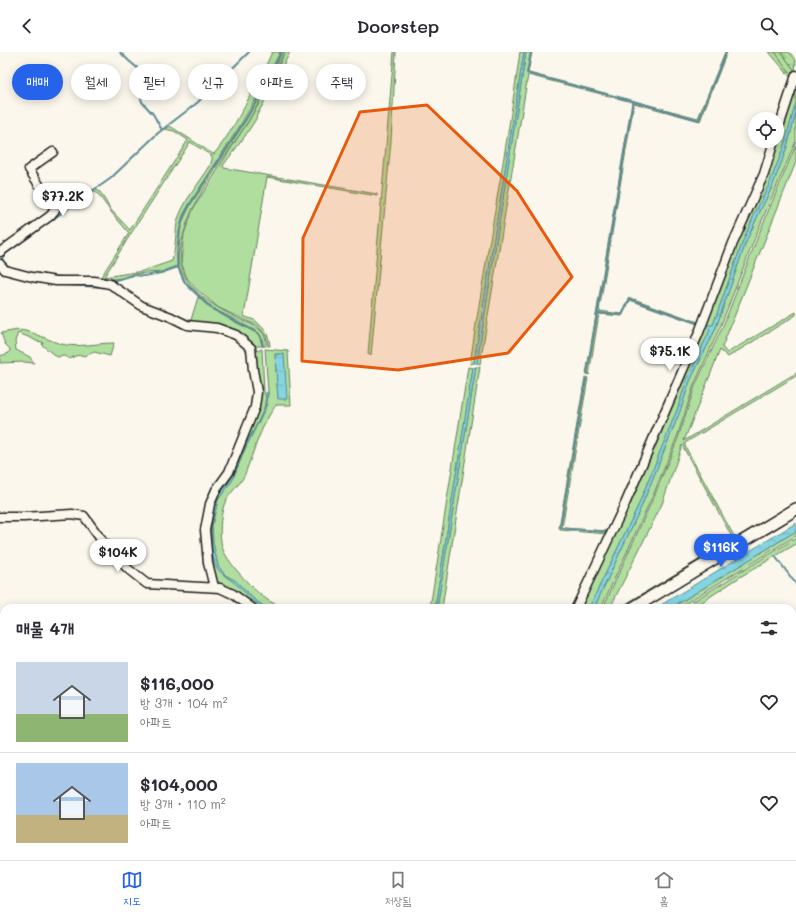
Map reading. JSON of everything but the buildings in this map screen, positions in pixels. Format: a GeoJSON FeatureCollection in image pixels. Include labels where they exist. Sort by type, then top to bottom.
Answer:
{"type":"FeatureCollection","features":[{"type":"Feature","properties":{"kind":"main road"},"geometry":{"type":"LineString","coordinates":[[640,604],[796,509]]}},
{"type":"Feature","properties":{"kind":"street"},"geometry":{"type":"LineString","coordinates":[[784,112],[796,75]]}},
{"type":"Feature","properties":{"kind":"street"},"geometry":{"type":"LineString","coordinates":[[578,604],[626,504],[698,335],[733,243],[764,174],[772,148]]}},
{"type":"Feature","properties":{"kind":"street"},"geometry":{"type":"LineString","coordinates":[[0,252],[50,216],[55,210],[29,169],[53,152]]}},
{"type":"Feature","properties":{"kind":"street"},"geometry":{"type":"LineString","coordinates":[[2,267],[32,277],[56,281],[94,281],[110,284],[142,306],[187,325],[217,328],[236,336],[251,348],[257,392],[255,407],[229,472],[216,490],[210,504],[205,530],[208,564],[214,587]]}},
{"type":"Feature","properties":{"kind":"street"},"geometry":{"type":"LineString","coordinates":[[0,517],[72,514],[84,516],[105,545],[134,574],[147,584],[220,588],[233,594],[247,604]]}},
{"type":"Feature","properties":{"kind":"highlighted area"},"geometry":{"type":"Polygon","coordinates":[[[427,105],[517,191],[572,277],[508,353],[398,370],[302,361],[303,238],[360,112],[427,105]]]}},
{"type":"Feature","properties":{"kind":"green space"},"geometry":{"type":"Polygon","coordinates":[[[272,52],[280,52],[274,64],[267,64],[272,52]]]}},
{"type":"Feature","properties":{"kind":"green space"},"geometry":{"type":"Polygon","coordinates":[[[282,52],[284,52],[278,64],[277,64],[282,52]]]}},
{"type":"Feature","properties":{"kind":"green space"},"geometry":{"type":"Polygon","coordinates":[[[285,52],[290,52],[284,64],[280,64],[285,52]]]}},
{"type":"Feature","properties":{"kind":"green space"},"geometry":{"type":"Polygon","coordinates":[[[394,52],[396,52],[391,141],[371,356],[368,354],[394,52]]]}},
{"type":"Feature","properties":{"kind":"green space"},"geometry":{"type":"Polygon","coordinates":[[[520,52],[524,52],[474,363],[470,364],[508,130],[520,52]]]}},
{"type":"Feature","properties":{"kind":"green space"},"geometry":{"type":"Polygon","coordinates":[[[526,52],[532,52],[528,73],[698,118],[725,52],[727,52],[700,121],[634,103],[599,311],[622,314],[629,299],[631,298],[701,323],[700,325],[630,300],[622,316],[599,314],[589,375],[586,374],[632,102],[528,75],[480,364],[477,363],[526,52]]]}},
{"type":"Feature","properties":{"kind":"green space"},"geometry":{"type":"Polygon","coordinates":[[[769,52],[775,52],[792,76],[792,79],[769,52]]]}},
{"type":"Feature","properties":{"kind":"green space"},"geometry":{"type":"Polygon","coordinates":[[[775,52],[781,52],[795,71],[792,76],[775,52]]]}},
{"type":"Feature","properties":{"kind":"green space"},"geometry":{"type":"Polygon","coordinates":[[[781,52],[789,52],[796,60],[795,71],[781,52]]]}},
{"type":"Feature","properties":{"kind":"green space"},"geometry":{"type":"Polygon","coordinates":[[[796,81],[796,103],[784,145],[784,117],[796,81]]]}},
{"type":"Feature","properties":{"kind":"green space"},"geometry":{"type":"Polygon","coordinates":[[[248,100],[255,100],[183,215],[178,240],[177,266],[161,272],[134,274],[124,278],[113,279],[101,277],[129,233],[98,194],[93,191],[96,189],[100,192],[111,210],[130,230],[188,140],[174,131],[165,129],[170,126],[214,154],[225,140],[248,100]],[[190,142],[104,277],[143,271],[172,261],[179,215],[187,200],[210,166],[212,156],[190,142]]]}},
{"type":"Feature","properties":{"kind":"green space"},"geometry":{"type":"Polygon","coordinates":[[[258,100],[260,100],[248,122],[212,175],[189,217],[183,238],[181,258],[185,276],[195,290],[218,307],[258,328],[265,337],[266,346],[263,346],[262,338],[259,333],[212,308],[185,282],[179,266],[178,256],[180,229],[191,204],[258,100]]]}},
{"type":"Feature","properties":{"kind":"green space"},"geometry":{"type":"Polygon","coordinates":[[[261,100],[265,100],[256,119],[223,166],[224,168],[377,194],[377,196],[267,177],[244,316],[256,321],[264,329],[269,338],[270,346],[268,346],[266,336],[258,326],[219,308],[196,289],[187,278],[181,262],[184,234],[193,209],[261,100]]]}},
{"type":"Feature","properties":{"kind":"green space"},"geometry":{"type":"Polygon","coordinates":[[[796,113],[796,141],[760,225],[721,325],[694,385],[677,437],[654,493],[603,604],[596,604],[642,505],[680,411],[690,381],[715,330],[746,242],[772,187],[786,150],[796,113]]]}},
{"type":"Feature","properties":{"kind":"green space"},"geometry":{"type":"Polygon","coordinates":[[[796,145],[796,162],[722,347],[727,353],[796,312],[796,315],[728,357],[720,350],[684,441],[796,373],[796,376],[685,443],[685,446],[735,538],[796,502],[796,506],[634,604],[626,604],[733,539],[682,445],[662,504],[612,604],[605,604],[655,494],[678,438],[695,386],[723,326],[762,226],[796,145]]]}},
{"type":"Feature","properties":{"kind":"green space"},"geometry":{"type":"Polygon","coordinates":[[[774,148],[783,148],[769,185],[743,241],[713,325],[707,326],[710,330],[687,380],[677,410],[639,504],[591,604],[581,604],[774,148]]]}},
{"type":"Feature","properties":{"kind":"green space"},"geometry":{"type":"Polygon","coordinates":[[[198,297],[211,309],[258,334],[262,346],[257,346],[184,321],[185,319],[191,320],[198,297]]]}},
{"type":"Feature","properties":{"kind":"green space"},"geometry":{"type":"Polygon","coordinates":[[[18,330],[31,332],[54,342],[66,345],[78,346],[114,343],[110,356],[94,352],[85,356],[75,356],[70,359],[64,356],[58,357],[54,355],[42,345],[43,342],[36,341],[18,333],[15,341],[16,350],[30,357],[34,363],[0,363],[0,356],[9,353],[10,349],[5,344],[1,333],[18,330]]]}},
{"type":"Feature","properties":{"kind":"green space"},"geometry":{"type":"Polygon","coordinates":[[[262,349],[264,391],[266,397],[264,409],[230,480],[217,499],[211,525],[212,544],[217,567],[225,576],[258,604],[247,604],[219,583],[216,578],[211,561],[207,526],[217,494],[259,402],[254,352],[262,349]]]}},
{"type":"Feature","properties":{"kind":"green space"},"geometry":{"type":"Polygon","coordinates":[[[265,349],[288,351],[291,405],[276,405],[266,421],[245,474],[224,505],[220,531],[222,547],[240,575],[260,594],[276,604],[260,604],[236,581],[225,575],[218,566],[213,543],[212,525],[218,500],[232,481],[245,449],[267,404],[268,392],[265,349]],[[275,354],[278,398],[286,399],[284,354],[275,354]]]}},
{"type":"Feature","properties":{"kind":"green space"},"geometry":{"type":"Polygon","coordinates":[[[468,367],[473,368],[436,604],[431,604],[468,367]]]}},
{"type":"Feature","properties":{"kind":"green space"},"geometry":{"type":"Polygon","coordinates":[[[476,367],[480,367],[443,604],[438,604],[476,367]]]}},
{"type":"Feature","properties":{"kind":"green space"},"geometry":{"type":"Polygon","coordinates":[[[585,377],[588,378],[562,528],[608,531],[607,534],[560,530],[559,528],[585,377]]]}},
{"type":"Feature","properties":{"kind":"green space"},"geometry":{"type":"Polygon","coordinates":[[[796,531],[796,536],[685,604],[677,604],[796,531]]]}},
{"type":"Feature","properties":{"kind":"green space"},"geometry":{"type":"Polygon","coordinates":[[[796,538],[796,544],[740,577],[699,604],[689,604],[796,538]]]}},
{"type":"Feature","properties":{"kind":"green space"},"geometry":{"type":"Polygon","coordinates":[[[604,542],[577,604],[572,604],[604,542]]]}},
{"type":"Feature","properties":{"kind":"water"},"geometry":{"type":"Polygon","coordinates":[[[524,52],[526,52],[477,363],[474,363],[524,52]]]}},
{"type":"Feature","properties":{"kind":"water"},"geometry":{"type":"Polygon","coordinates":[[[796,103],[796,113],[786,150],[772,187],[746,242],[715,330],[690,381],[680,411],[642,505],[596,604],[591,604],[639,504],[677,410],[687,380],[710,330],[706,327],[707,325],[713,325],[743,241],[769,185],[784,148],[796,103]]]}},
{"type":"Feature","properties":{"kind":"water"},"geometry":{"type":"Polygon","coordinates":[[[275,354],[284,354],[287,399],[278,399],[275,354]]]}},
{"type":"Feature","properties":{"kind":"water"},"geometry":{"type":"Polygon","coordinates":[[[476,367],[438,604],[436,604],[473,368],[476,367]]]}},
{"type":"Feature","properties":{"kind":"water"},"geometry":{"type":"Polygon","coordinates":[[[268,392],[265,409],[245,449],[232,481],[218,500],[212,525],[213,543],[218,566],[225,575],[236,581],[260,604],[257,604],[217,568],[214,562],[211,534],[212,514],[216,499],[228,485],[247,443],[261,416],[265,405],[266,393],[268,392]]]}},
{"type":"Feature","properties":{"kind":"water"},"geometry":{"type":"Polygon","coordinates":[[[796,523],[796,531],[677,604],[663,604],[796,523]]]}},
{"type":"Feature","properties":{"kind":"waterway"},"geometry":{"type":"LineString","coordinates":[[120,52],[141,71],[144,78],[141,98],[142,102],[153,114],[162,130]]}},
{"type":"Feature","properties":{"kind":"waterway"},"geometry":{"type":"LineString","coordinates":[[64,277],[20,270],[11,267],[2,259],[4,255],[110,179],[158,133],[197,103],[249,52]]}},
{"type":"Feature","properties":{"kind":"waterway"},"geometry":{"type":"LineString","coordinates":[[263,346],[258,333],[211,308],[185,283],[178,267],[178,256],[180,229],[190,204],[251,110],[281,52]]}},
{"type":"Feature","properties":{"kind":"waterway"},"geometry":{"type":"LineString","coordinates":[[531,52],[527,73],[633,101]]}},
{"type":"Feature","properties":{"kind":"waterway"},"geometry":{"type":"LineString","coordinates":[[587,374],[633,101],[699,120],[726,52]]}},
{"type":"Feature","properties":{"kind":"waterway"},"geometry":{"type":"LineString","coordinates":[[112,281],[134,275],[144,276],[161,273],[178,267]]}},
{"type":"Feature","properties":{"kind":"waterway"},"geometry":{"type":"LineString","coordinates":[[85,277],[113,280]]}},
{"type":"Feature","properties":{"kind":"waterway"},"geometry":{"type":"LineString","coordinates":[[62,285],[105,287]]}},
{"type":"Feature","properties":{"kind":"waterway"},"geometry":{"type":"LineString","coordinates":[[598,313],[622,315],[630,299],[701,324]]}},
{"type":"Feature","properties":{"kind":"waterway"},"geometry":{"type":"LineString","coordinates":[[586,379],[560,528],[607,532]]}},
{"type":"Feature","properties":{"kind":"waterway"},"geometry":{"type":"LineString","coordinates":[[775,556],[796,584]]}}]}
